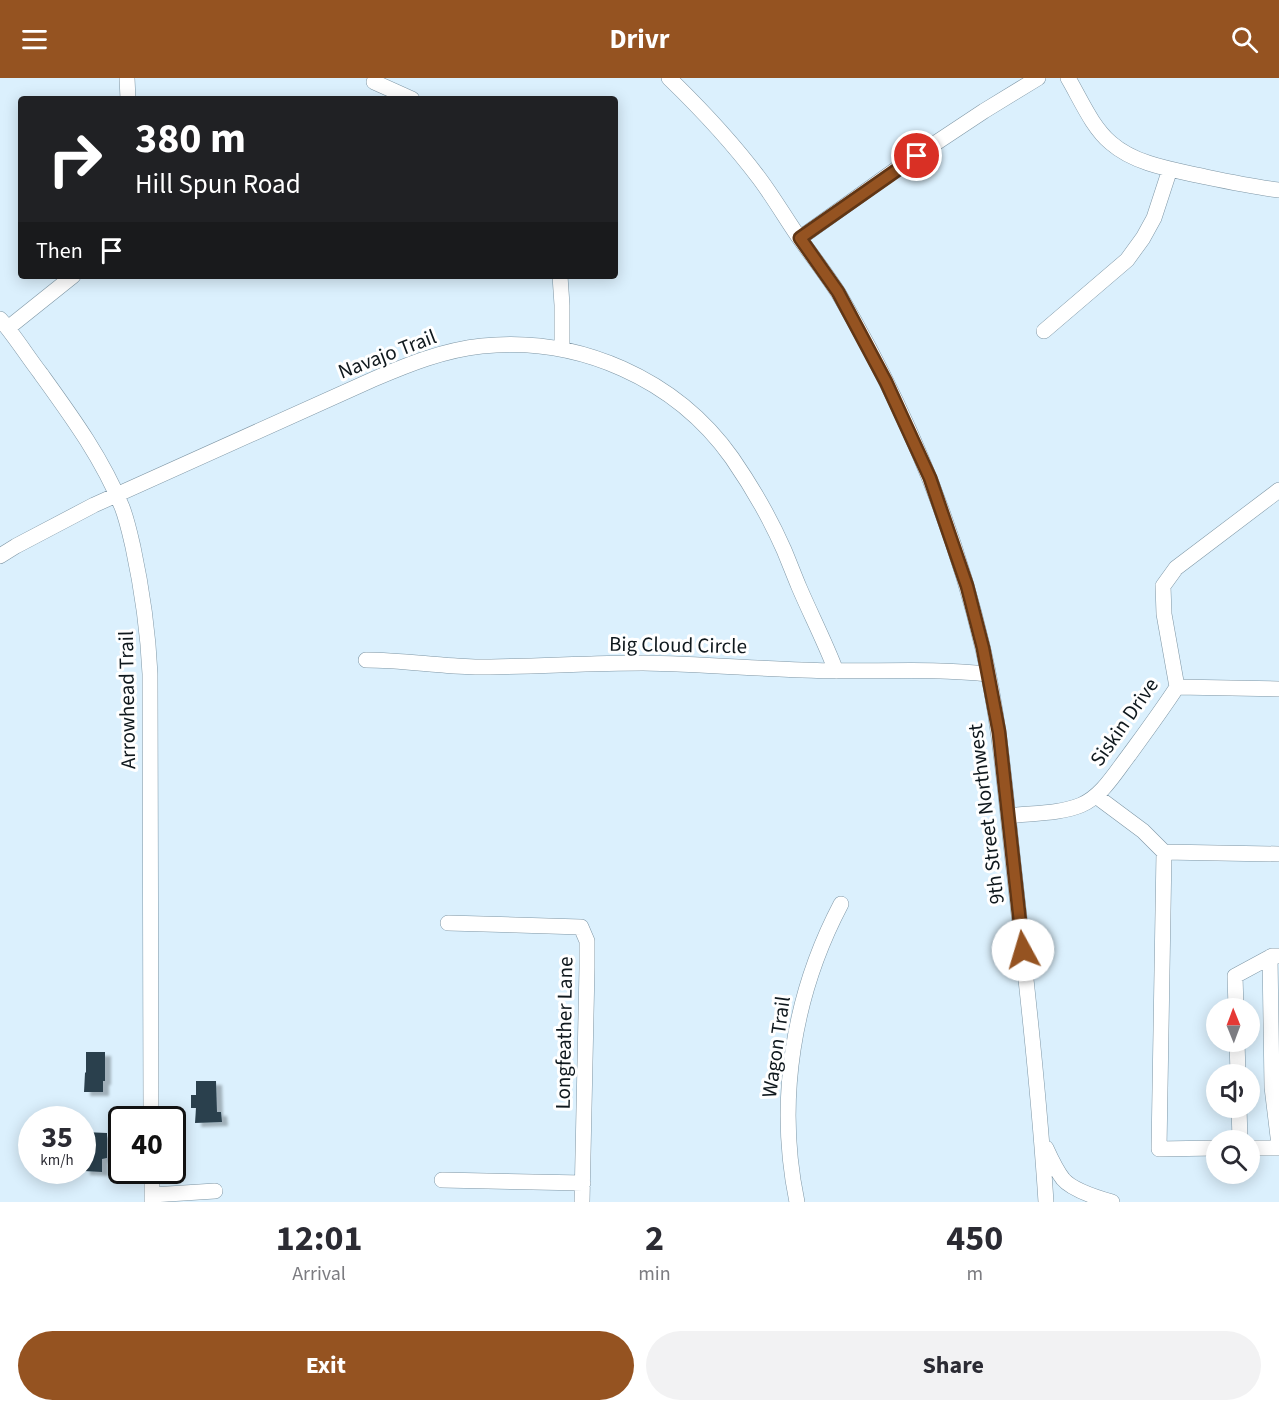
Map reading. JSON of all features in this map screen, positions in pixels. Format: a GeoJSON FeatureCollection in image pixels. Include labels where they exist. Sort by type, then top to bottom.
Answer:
{"type":"FeatureCollection","features":[{"type":"Feature","properties":{"kind":"street"},"geometry":{"type":"LineString","coordinates":[[127,78],[128,96]]}},
{"type":"Feature","properties":{"kind":"street","name":"9th Street Northwest"},"geometry":{"type":"LineString","coordinates":[[669,78],[734,146],[838,292],[886,382],[930,478],[967,586],[999,732],[1030,1017],[1046,1202]]}},
{"type":"Feature","properties":{"kind":"street"},"geometry":{"type":"LineString","coordinates":[[800,238],[898,168],[1038,78]]}},
{"type":"Feature","properties":{"kind":"street"},"geometry":{"type":"LineString","coordinates":[[1068,78],[1097,127],[1110,143],[1128,154],[1170,169],[1279,190]]}},
{"type":"Feature","properties":{"kind":"street"},"geometry":{"type":"LineString","coordinates":[[374,82],[405,96]]}},
{"type":"Feature","properties":{"kind":"street"},"geometry":{"type":"LineString","coordinates":[[1044,331],[1127,260],[1154,218],[1170,169]]}},
{"type":"Feature","properties":{"kind":"street"},"geometry":{"type":"LineString","coordinates":[[4,324],[69,279]]}},
{"type":"Feature","properties":{"kind":"street"},"geometry":{"type":"LineString","coordinates":[[560,279],[562,348]]}},
{"type":"Feature","properties":{"kind":"street","name":"Arrowhead Trail"},"geometry":{"type":"LineString","coordinates":[[4,324],[90,444],[104,468],[126,520],[137,565],[149,641],[151,1106]]}},
{"type":"Feature","properties":{"kind":"street","name":"Navajo Trail"},"geometry":{"type":"LineString","coordinates":[[0,556],[61,521],[116,495],[417,360],[483,346],[527,345],[562,348],[613,364],[651,384],[674,399],[715,437],[748,482],[770,521],[836,671]]}},
{"type":"Feature","properties":{"kind":"street","name":"Siskin Drive"},"geometry":{"type":"LineString","coordinates":[[1008,816],[1069,809],[1096,796],[1177,687],[1164,614],[1163,586],[1176,568],[1279,490]]}},
{"type":"Feature","properties":{"kind":"street","name":"Big Cloud Circle"},"geometry":{"type":"LineString","coordinates":[[366,660],[474,667],[644,663],[836,671],[956,671],[988,674]]}},
{"type":"Feature","properties":{"kind":"street"},"geometry":{"type":"LineString","coordinates":[[1177,687],[1279,689]]}},
{"type":"Feature","properties":{"kind":"street"},"geometry":{"type":"LineString","coordinates":[[1096,796],[1143,831],[1164,852],[1279,854]]}},
{"type":"Feature","properties":{"kind":"street"},"geometry":{"type":"LineString","coordinates":[[1164,852],[1159,1149],[1206,1148]]}},
{"type":"Feature","properties":{"kind":"street","name":"Wagon Trail"},"geometry":{"type":"LineString","coordinates":[[797,1202],[791,1168],[788,1119],[791,1065],[807,987],[830,925],[841,904]]}},
{"type":"Feature","properties":{"kind":"street","name":"Longfeather Lane"},"geometry":{"type":"LineString","coordinates":[[448,923],[581,927],[587,941],[582,1202]]}},
{"type":"Feature","properties":{"kind":"street"},"geometry":{"type":"LineString","coordinates":[[1236,998],[1235,976],[1275,957],[1272,1087],[1279,1146],[1260,1147]]}},
{"type":"Feature","properties":{"kind":"street"},"geometry":{"type":"LineString","coordinates":[[1041,1139],[1064,1180],[1071,1186],[1112,1202]]}},
{"type":"Feature","properties":{"kind":"street"},"geometry":{"type":"LineString","coordinates":[[442,1180],[583,1183]]}},
{"type":"Feature","properties":{"kind":"street"},"geometry":{"type":"LineString","coordinates":[[152,1198],[215,1191]]}},
{"type":"Feature","properties":{"kind":"building"},"geometry":{"type":"Polygon","coordinates":[[[86,1052],[105,1052],[103,1092],[84,1092],[86,1052]]]}},
{"type":"Feature","properties":{"kind":"building"},"geometry":{"type":"Polygon","coordinates":[[[196,1081],[216,1081],[217,1112],[221,1112],[222,1122],[195,1123],[196,1108],[191,1108],[191,1095],[196,1095],[196,1081]]]}},
{"type":"Feature","properties":{"kind":"building"},"geometry":{"type":"Polygon","coordinates":[[[96,1133],[107,1133],[107,1158],[102,1159],[102,1172],[96,1172],[96,1133]]]}},
{"type":"Feature","properties":{"kind":"route"},"geometry":{"type":"LineString","coordinates":[[917,156],[800,238],[838,292],[900,410],[930,478],[967,586],[983,648],[999,732],[1023,950]]}}]}
